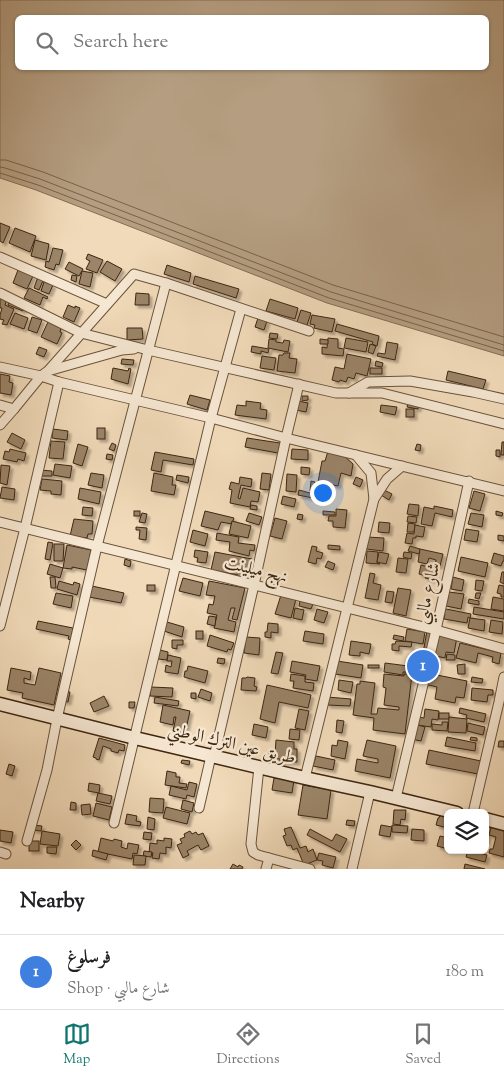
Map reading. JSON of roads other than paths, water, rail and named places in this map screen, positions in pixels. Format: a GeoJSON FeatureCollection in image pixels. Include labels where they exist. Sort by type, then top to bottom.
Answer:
{"type":"FeatureCollection","features":[{"type":"Feature","properties":{"kind":"main road","name":"طريق عين الترك الوطني"},"geometry":{"type":"LineString","coordinates":[[0,704],[259,768],[444,810]]}},
{"type":"Feature","properties":{"kind":"main road"},"geometry":{"type":"LineString","coordinates":[[489,820],[504,824]]}},
{"type":"Feature","properties":{"kind":"street"},"geometry":{"type":"LineString","coordinates":[[0,257],[107,304]]}},
{"type":"Feature","properties":{"kind":"street"},"geometry":{"type":"LineString","coordinates":[[0,425],[44,373],[134,274],[309,331]]}},
{"type":"Feature","properties":{"kind":"street"},"geometry":{"type":"LineString","coordinates":[[27,841],[47,770],[57,719],[97,546],[134,399],[144,349],[166,283]]}},
{"type":"Feature","properties":{"kind":"street"},"geometry":{"type":"LineString","coordinates":[[0,293],[82,333],[336,393],[382,393],[504,424]]}},
{"type":"Feature","properties":{"kind":"street"},"geometry":{"type":"LineString","coordinates":[[114,823],[211,418],[241,309]]}},
{"type":"Feature","properties":{"kind":"street"},"geometry":{"type":"LineString","coordinates":[[44,373],[122,350],[144,349]]}},
{"type":"Feature","properties":{"kind":"street"},"geometry":{"type":"LineString","coordinates":[[0,367],[44,373],[59,382],[504,491]]}},
{"type":"Feature","properties":{"kind":"street"},"geometry":{"type":"LineString","coordinates":[[348,393],[368,382],[410,381],[504,399]]}},
{"type":"Feature","properties":{"kind":"street"},"geometry":{"type":"LineString","coordinates":[[0,626],[59,382]]}},
{"type":"Feature","properties":{"kind":"street"},"geometry":{"type":"LineString","coordinates":[[199,808],[254,585],[299,384]]}},
{"type":"Feature","properties":{"kind":"street"},"geometry":{"type":"LineString","coordinates":[[0,405],[14,409]]}},
{"type":"Feature","properties":{"kind":"street"},"geometry":{"type":"LineString","coordinates":[[356,455],[371,473],[374,500]]}},
{"type":"Feature","properties":{"kind":"street"},"geometry":{"type":"LineString","coordinates":[[304,778],[374,500],[387,479],[402,466]]}},
{"type":"Feature","properties":{"kind":"street","name":"شارع مالبي"},"geometry":{"type":"LineString","coordinates":[[396,798],[469,482]]}},
{"type":"Feature","properties":{"kind":"street","name":"نهج ميلينت"},"geometry":{"type":"LineString","coordinates":[[0,522],[436,630],[504,649]]}},
{"type":"Feature","properties":{"kind":"street"},"geometry":{"type":"LineString","coordinates":[[473,809],[502,700],[504,677]]}},
{"type":"Feature","properties":{"kind":"street"},"geometry":{"type":"LineString","coordinates":[[259,768],[251,844],[253,852],[310,869]]}},
{"type":"Feature","properties":{"kind":"street"},"geometry":{"type":"LineString","coordinates":[[352,869],[370,792]]}},
{"type":"Feature","properties":{"kind":"street"},"geometry":{"type":"LineString","coordinates":[[266,869],[270,858]]}},
{"type":"Feature","properties":{"kind":"water"},"geometry":{"type":"Polygon","coordinates":[[[0,0],[504,0],[504,356],[327,303],[36,190],[0,178],[0,0]]]}},
{"type":"Feature","properties":{"kind":"place","name":"فرسلوغ"},"geometry":{"type":"Point","coordinates":[423,666]}}]}
